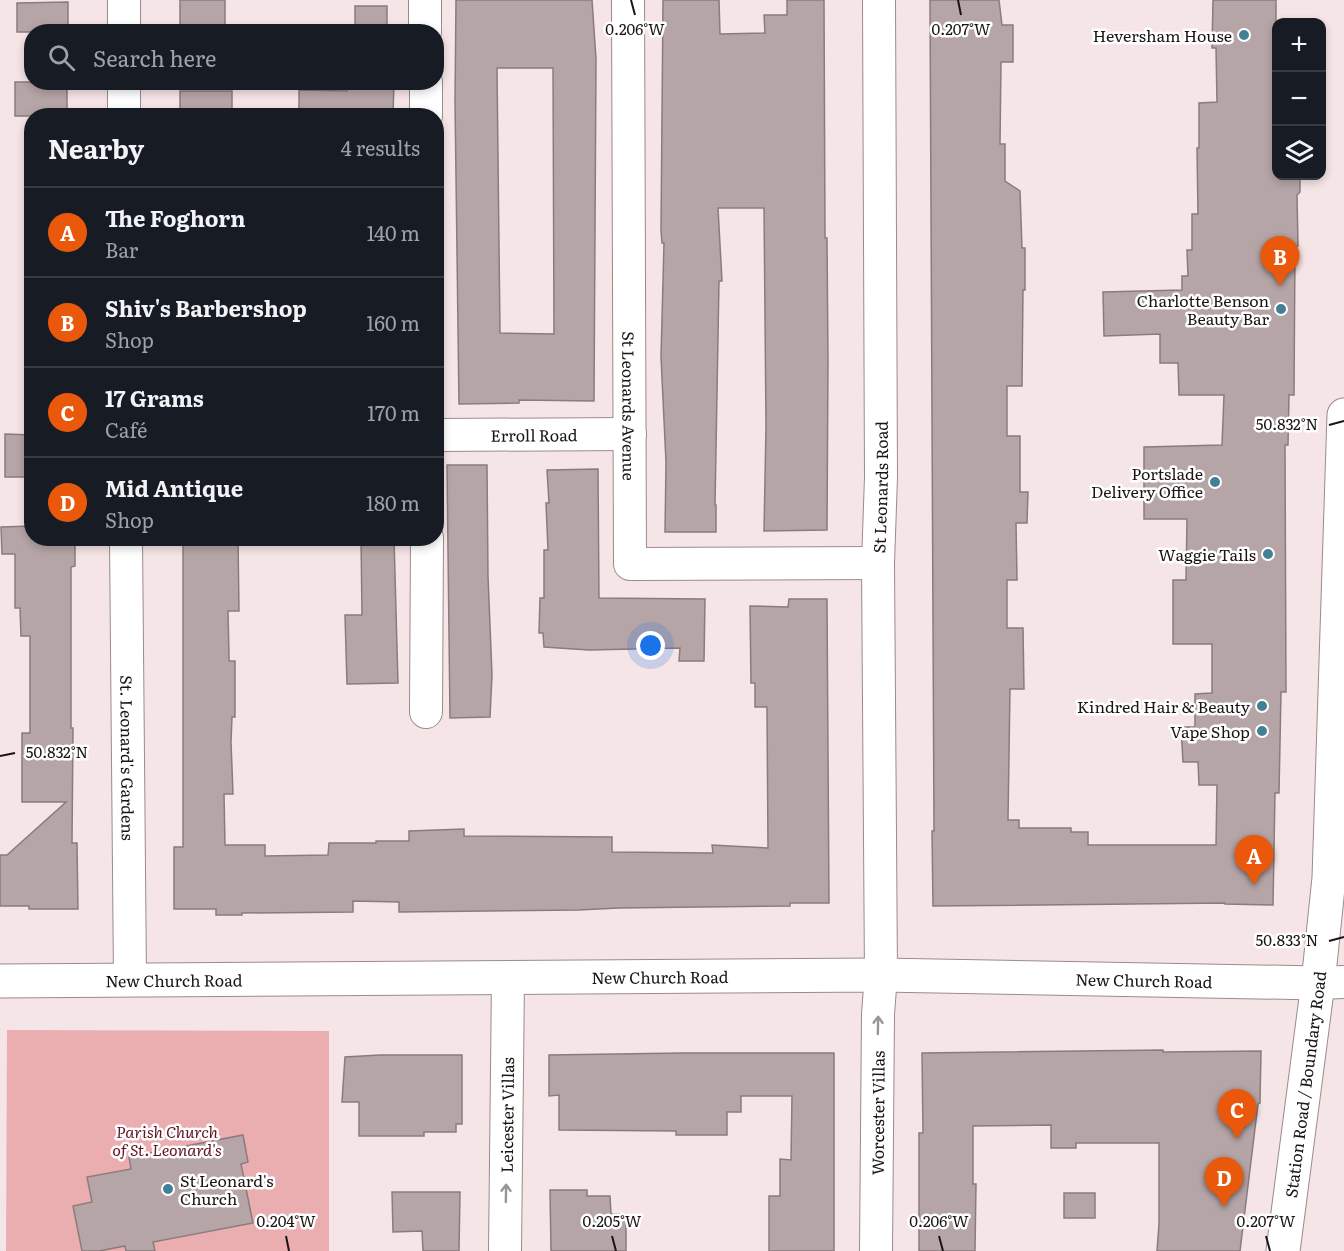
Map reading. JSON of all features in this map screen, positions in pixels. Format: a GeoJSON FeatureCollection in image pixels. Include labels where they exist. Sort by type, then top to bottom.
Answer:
{"type":"FeatureCollection","features":[{"type":"Feature","properties":{"kind":"main road","name":"Station Road / Boundary Road"},"geometry":{"type":"LineString","coordinates":[[1284,1251],[1331,982],[1329,878],[1340,624],[1344,415]]}},
{"type":"Feature","properties":{"kind":"main road","name":"New Church Road"},"geometry":{"type":"LineString","coordinates":[[0,981],[881,975],[1331,982]]}},
{"type":"Feature","properties":{"kind":"street"},"geometry":{"type":"LineString","coordinates":[[124,0],[124,24]]}},
{"type":"Feature","properties":{"kind":"street"},"geometry":{"type":"LineString","coordinates":[[425,0],[425,24]]}},
{"type":"Feature","properties":{"kind":"street","name":"St Leonards Avenue"},"geometry":{"type":"LineString","coordinates":[[628,0],[630,564],[878,563]]}},
{"type":"Feature","properties":{"kind":"street","name":"St Leonards Road"},"geometry":{"type":"LineString","coordinates":[[879,0],[880,477],[878,563],[881,975]]}},
{"type":"Feature","properties":{"kind":"street"},"geometry":{"type":"LineString","coordinates":[[124,90],[124,108]]}},
{"type":"Feature","properties":{"kind":"street"},"geometry":{"type":"LineString","coordinates":[[426,90],[426,108]]}},
{"type":"Feature","properties":{"kind":"street","name":"Erroll Road"},"geometry":{"type":"LineString","coordinates":[[444,435],[630,434]]}},
{"type":"Feature","properties":{"kind":"street","name":"St. Leonard's Gardens"},"geometry":{"type":"LineString","coordinates":[[126,546],[130,980]]}},
{"type":"Feature","properties":{"kind":"street"},"geometry":{"type":"LineString","coordinates":[[426,712],[428,546]]}},
{"type":"Feature","properties":{"kind":"street","name":"Worcester Villas"},"geometry":{"type":"LineString","coordinates":[[876,1251],[878,1014],[881,975]]}},
{"type":"Feature","properties":{"kind":"street","name":"Leicester Villas"},"geometry":{"type":"LineString","coordinates":[[505,1251],[508,978]]}},
{"type":"Feature","properties":{"kind":"green space","name":"Parish Church of St. Leonard's"},"geometry":{"type":"Polygon","coordinates":[[[7,1030],[329,1031],[329,1251],[6,1251],[7,1030]]]}},
{"type":"Feature","properties":{"kind":"building"},"geometry":{"type":"Polygon","coordinates":[[[180,0],[225,0],[225,24],[180,24],[180,0]]]}},
{"type":"Feature","properties":{"kind":"building"},"geometry":{"type":"Polygon","coordinates":[[[456,0],[592,0],[596,59],[594,401],[519,400],[519,403],[459,404],[456,0]],[[497,68],[500,333],[554,334],[553,68],[497,68]]]}},
{"type":"Feature","properties":{"kind":"building"},"geometry":{"type":"Polygon","coordinates":[[[663,0],[719,0],[720,34],[765,33],[764,15],[787,15],[787,0],[824,0],[828,360],[827,530],[764,531],[766,426],[764,208],[718,208],[722,281],[719,281],[716,532],[665,532],[666,462],[661,357],[664,243],[662,243],[661,230],[663,0]]]}},
{"type":"Feature","properties":{"kind":"building"},"geometry":{"type":"Polygon","coordinates":[[[930,0],[999,0],[1002,25],[1013,25],[1013,62],[1001,62],[1000,144],[1005,144],[1005,181],[1020,191],[1022,248],[1025,248],[1025,290],[1023,290],[1022,386],[1007,386],[1007,436],[1020,436],[1020,492],[1028,492],[1027,523],[1016,523],[1017,580],[1007,580],[1007,628],[1023,628],[1024,689],[1010,689],[1008,820],[1019,820],[1019,828],[1071,828],[1071,832],[1088,832],[1088,845],[1216,845],[1217,785],[1199,785],[1198,762],[1183,762],[1181,727],[1195,727],[1195,694],[1212,693],[1212,644],[1173,644],[1173,580],[1186,580],[1187,519],[1144,519],[1144,447],[1222,445],[1224,395],[1179,395],[1178,363],[1160,363],[1160,334],[1104,336],[1103,292],[1182,290],[1182,276],[1188,276],[1187,250],[1192,250],[1192,214],[1198,214],[1199,103],[1217,102],[1216,48],[1212,48],[1213,0],[1276,0],[1276,18],[1272,18],[1272,180],[1300,180],[1300,192],[1297,195],[1298,246],[1295,246],[1294,395],[1289,395],[1288,445],[1285,445],[1286,692],[1281,692],[1279,793],[1275,793],[1273,905],[1225,903],[933,906],[932,831],[934,831],[930,0]]]}},
{"type":"Feature","properties":{"kind":"building"},"geometry":{"type":"Polygon","coordinates":[[[68,2],[68,24],[24,24],[24,32],[17,32],[17,3],[68,2]]]}},
{"type":"Feature","properties":{"kind":"building"},"geometry":{"type":"Polygon","coordinates":[[[355,6],[387,6],[387,24],[355,24],[355,6]]]}},
{"type":"Feature","properties":{"kind":"building"},"geometry":{"type":"Polygon","coordinates":[[[15,82],[24,82],[24,90],[67,90],[67,108],[24,108],[24,116],[15,116],[15,82]]]}},
{"type":"Feature","properties":{"kind":"building"},"geometry":{"type":"Polygon","coordinates":[[[299,90],[394,90],[393,108],[299,108],[299,90]]]}},
{"type":"Feature","properties":{"kind":"building"},"geometry":{"type":"Polygon","coordinates":[[[180,91],[232,91],[232,108],[180,108],[180,91]]]}},
{"type":"Feature","properties":{"kind":"building"},"geometry":{"type":"Polygon","coordinates":[[[5,434],[24,435],[24,477],[5,477],[5,434]]]}},
{"type":"Feature","properties":{"kind":"building"},"geometry":{"type":"Polygon","coordinates":[[[447,465],[487,465],[492,675],[490,717],[450,718],[447,465]]]}},
{"type":"Feature","properties":{"kind":"building"},"geometry":{"type":"Polygon","coordinates":[[[598,469],[599,598],[705,599],[704,661],[679,661],[680,648],[589,650],[544,647],[543,633],[539,633],[540,598],[544,598],[544,550],[548,550],[547,470],[598,469]]]}},
{"type":"Feature","properties":{"kind":"building"},"geometry":{"type":"Polygon","coordinates":[[[24,526],[24,546],[75,546],[75,566],[71,567],[71,728],[73,728],[72,843],[77,843],[78,909],[29,909],[29,906],[0,906],[0,855],[7,855],[66,802],[22,802],[22,733],[30,733],[30,636],[21,636],[20,608],[15,608],[15,554],[2,554],[1,527],[24,526]]]}},
{"type":"Feature","properties":{"kind":"building"},"geometry":{"type":"Polygon","coordinates":[[[183,546],[238,546],[239,611],[228,611],[229,661],[235,661],[235,717],[232,717],[231,742],[233,794],[224,794],[225,845],[265,845],[265,856],[328,855],[329,843],[409,841],[409,831],[464,829],[464,836],[612,837],[612,852],[713,853],[712,845],[768,848],[767,707],[755,707],[755,683],[751,683],[750,606],[788,607],[789,599],[827,599],[829,903],[790,903],[790,906],[399,912],[399,902],[353,901],[353,912],[216,915],[216,909],[174,909],[174,847],[183,847],[183,546]]]}},
{"type":"Feature","properties":{"kind":"building"},"geometry":{"type":"Polygon","coordinates":[[[361,546],[394,546],[398,683],[347,684],[345,615],[362,615],[361,546]]]}},
{"type":"Feature","properties":{"kind":"building"},"geometry":{"type":"Polygon","coordinates":[[[1163,1050],[1163,1052],[1261,1051],[1260,1103],[1258,1104],[1240,1251],[1157,1251],[1159,1143],[1076,1143],[1076,1148],[1051,1148],[1051,1125],[973,1126],[973,1184],[976,1184],[975,1251],[919,1251],[919,1133],[923,1133],[922,1053],[1163,1050]]]}},
{"type":"Feature","properties":{"kind":"building"},"geometry":{"type":"Polygon","coordinates":[[[834,1053],[834,1251],[769,1251],[769,1196],[780,1196],[780,1159],[791,1160],[792,1096],[741,1096],[741,1112],[727,1112],[727,1135],[676,1135],[676,1131],[559,1130],[559,1095],[549,1096],[549,1055],[834,1053]]]}},
{"type":"Feature","properties":{"kind":"building"},"geometry":{"type":"Polygon","coordinates":[[[462,1055],[462,1124],[456,1124],[456,1132],[424,1132],[424,1136],[359,1136],[359,1102],[342,1102],[345,1057],[462,1055]]]}},
{"type":"Feature","properties":{"kind":"building","name":"St Leonard's Church"},"geometry":{"type":"Polygon","coordinates":[[[243,1135],[248,1162],[241,1164],[253,1223],[153,1242],[155,1251],[126,1251],[125,1246],[99,1251],[82,1251],[73,1206],[92,1202],[87,1177],[131,1169],[129,1157],[243,1135]]]}},
{"type":"Feature","properties":{"kind":"building"},"geometry":{"type":"Polygon","coordinates":[[[550,1190],[587,1190],[587,1196],[610,1196],[611,1214],[626,1214],[626,1251],[551,1251],[550,1190]]]}},
{"type":"Feature","properties":{"kind":"building"},"geometry":{"type":"Polygon","coordinates":[[[392,1192],[460,1192],[459,1251],[423,1251],[422,1231],[393,1232],[392,1192]]]}},
{"type":"Feature","properties":{"kind":"building"},"geometry":{"type":"Polygon","coordinates":[[[1064,1193],[1095,1193],[1095,1218],[1064,1218],[1064,1193]]]}},
{"type":"Feature","properties":{"kind":"place","name":"Heversham House"},"geometry":{"type":"Point","coordinates":[1244,35]}},
{"type":"Feature","properties":{"kind":"place","name":"Shiv's Barbershop"},"geometry":{"type":"Point","coordinates":[1280,286]}},
{"type":"Feature","properties":{"kind":"place","name":"Charlotte Benson Beauty Bar"},"geometry":{"type":"Point","coordinates":[1281,309]}},
{"type":"Feature","properties":{"kind":"place","name":"Portslade Delivery Office"},"geometry":{"type":"Point","coordinates":[1215,482]}},
{"type":"Feature","properties":{"kind":"place","name":"Waggie Tails"},"geometry":{"type":"Point","coordinates":[1268,554]}},
{"type":"Feature","properties":{"kind":"place","name":"Kindred Hair & Beauty"},"geometry":{"type":"Point","coordinates":[1262,706]}},
{"type":"Feature","properties":{"kind":"place","name":"Vape Shop"},"geometry":{"type":"Point","coordinates":[1262,731]}},
{"type":"Feature","properties":{"kind":"place","name":"The Foghorn"},"geometry":{"type":"Point","coordinates":[1254,885]}},
{"type":"Feature","properties":{"kind":"place","name":"17 Grams"},"geometry":{"type":"Point","coordinates":[1237,1139]}},
{"type":"Feature","properties":{"kind":"place","name":"St Leonard's Church"},"geometry":{"type":"Point","coordinates":[168,1189]}},
{"type":"Feature","properties":{"kind":"place","name":"Mid Antique"},"geometry":{"type":"Point","coordinates":[1224,1207]}}]}
